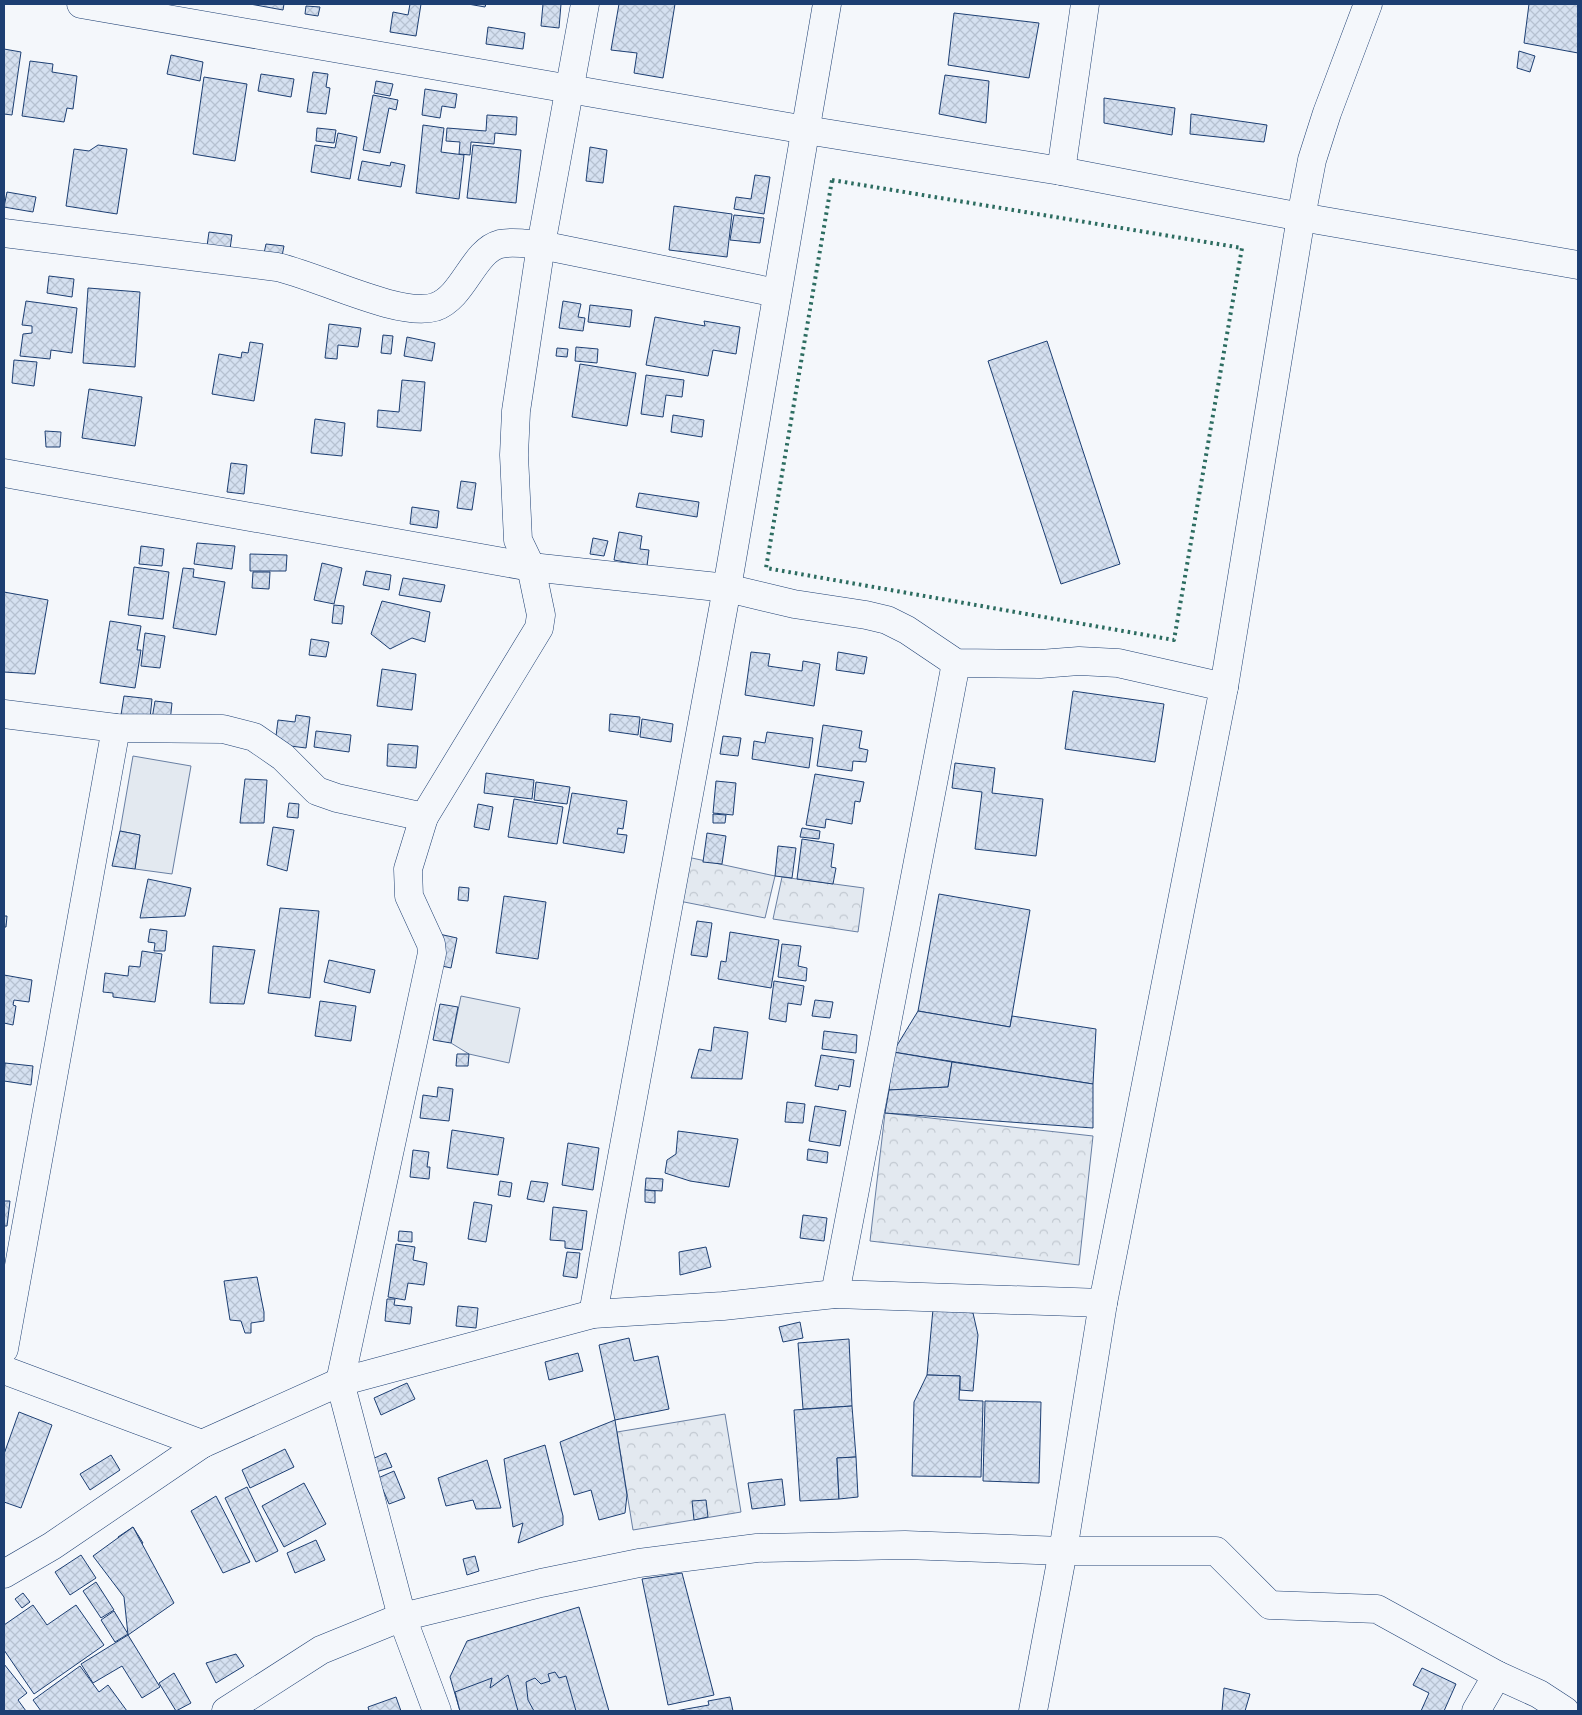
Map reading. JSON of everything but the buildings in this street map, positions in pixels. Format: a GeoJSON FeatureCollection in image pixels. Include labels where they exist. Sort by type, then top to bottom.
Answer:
{"type":"FeatureCollection","features":[{"type":"Feature","properties":{"kind":"street"},"geometry":{"type":"LineString","coordinates":[[82,4],[806,130],[1061,171],[1301,217],[1578,265]]}},
{"type":"Feature","properties":{"kind":"street"},"geometry":{"type":"LineString","coordinates":[[437,1711],[402,1618],[340,1382],[432,953],[431,944],[409,896],[408,869],[424,817],[539,628],[541,615],[531,567],[518,540],[516,411],[541,245],[585,4]]}},
{"type":"Feature","properties":{"kind":"street"},"geometry":{"type":"LineString","coordinates":[[593,1314],[727,588],[827,4]]}},
{"type":"Feature","properties":{"kind":"street"},"geometry":{"type":"LineString","coordinates":[[1061,171],[1085,4]]}},
{"type":"Feature","properties":{"kind":"street"},"geometry":{"type":"LineString","coordinates":[[1033,1711],[1063,1551],[1104,1303],[1224,687],[1312,160],[1327,113],[1368,4]]}},
{"type":"Feature","properties":{"kind":"street"},"geometry":{"type":"LineString","coordinates":[[4,233],[277,267],[361,296],[398,305],[423,308],[435,306],[455,292],[482,256],[498,245],[512,242],[541,245],[777,293]]}},
{"type":"Feature","properties":{"kind":"street"},"geometry":{"type":"LineString","coordinates":[[4,473],[531,567],[727,588],[794,604],[887,620],[907,630],[956,663],[1040,664],[1080,660],[1118,663],[1224,687]]}},
{"type":"Feature","properties":{"kind":"street"},"geometry":{"type":"LineString","coordinates":[[835,1294],[956,663]]}},
{"type":"Feature","properties":{"kind":"street"},"geometry":{"type":"LineString","coordinates":[[4,714],[116,728],[223,729],[254,737],[283,756],[306,783],[316,791],[337,798],[424,817]]}},
{"type":"Feature","properties":{"kind":"street"},"geometry":{"type":"LineString","coordinates":[[4,1349],[116,728]]}},
{"type":"Feature","properties":{"kind":"street"},"geometry":{"type":"LineString","coordinates":[[4,1574],[52,1546],[202,1444],[340,1382],[593,1314],[723,1306],[835,1294],[1104,1303]]}},
{"type":"Feature","properties":{"kind":"street"},"geometry":{"type":"LineString","coordinates":[[4,1370],[202,1444]]}},
{"type":"Feature","properties":{"kind":"street"},"geometry":{"type":"LineString","coordinates":[[226,1711],[321,1650],[402,1618],[541,1583],[639,1563],[757,1548],[905,1546],[1063,1551],[1216,1551],[1270,1605],[1377,1608],[1497,1675],[1539,1694],[1565,1711]]}},
{"type":"Feature","properties":{"kind":"street"},"geometry":{"type":"LineString","coordinates":[[1476,1711],[1497,1675]]}},
{"type":"Feature","properties":{"kind":"green space"},"geometry":{"type":"Polygon","coordinates":[[[133,756],[191,766],[172,874],[135,869],[140,835],[120,831],[133,756]]]}},
{"type":"Feature","properties":{"kind":"green space"},"geometry":{"type":"Polygon","coordinates":[[[678,855],[775,876],[765,918],[669,899],[678,855]]]}},
{"type":"Feature","properties":{"kind":"green space"},"geometry":{"type":"Polygon","coordinates":[[[782,877],[864,888],[858,932],[773,919],[782,877]]]}},
{"type":"Feature","properties":{"kind":"green space"},"geometry":{"type":"Polygon","coordinates":[[[461,996],[520,1008],[509,1063],[469,1054],[451,1043],[461,996]]]}},
{"type":"Feature","properties":{"kind":"green space"},"geometry":{"type":"Polygon","coordinates":[[[885,1113],[1093,1136],[1079,1265],[870,1241],[885,1113]]]}},
{"type":"Feature","properties":{"kind":"green space"},"geometry":{"type":"Polygon","coordinates":[[[725,1414],[741,1512],[633,1530],[617,1432],[725,1414]]]}},
{"type":"Feature","properties":{"kind":"hedge"},"geometry":{"type":"LineString","coordinates":[[832,180],[1242,248],[1174,640],[766,568],[832,180]]}}]}
